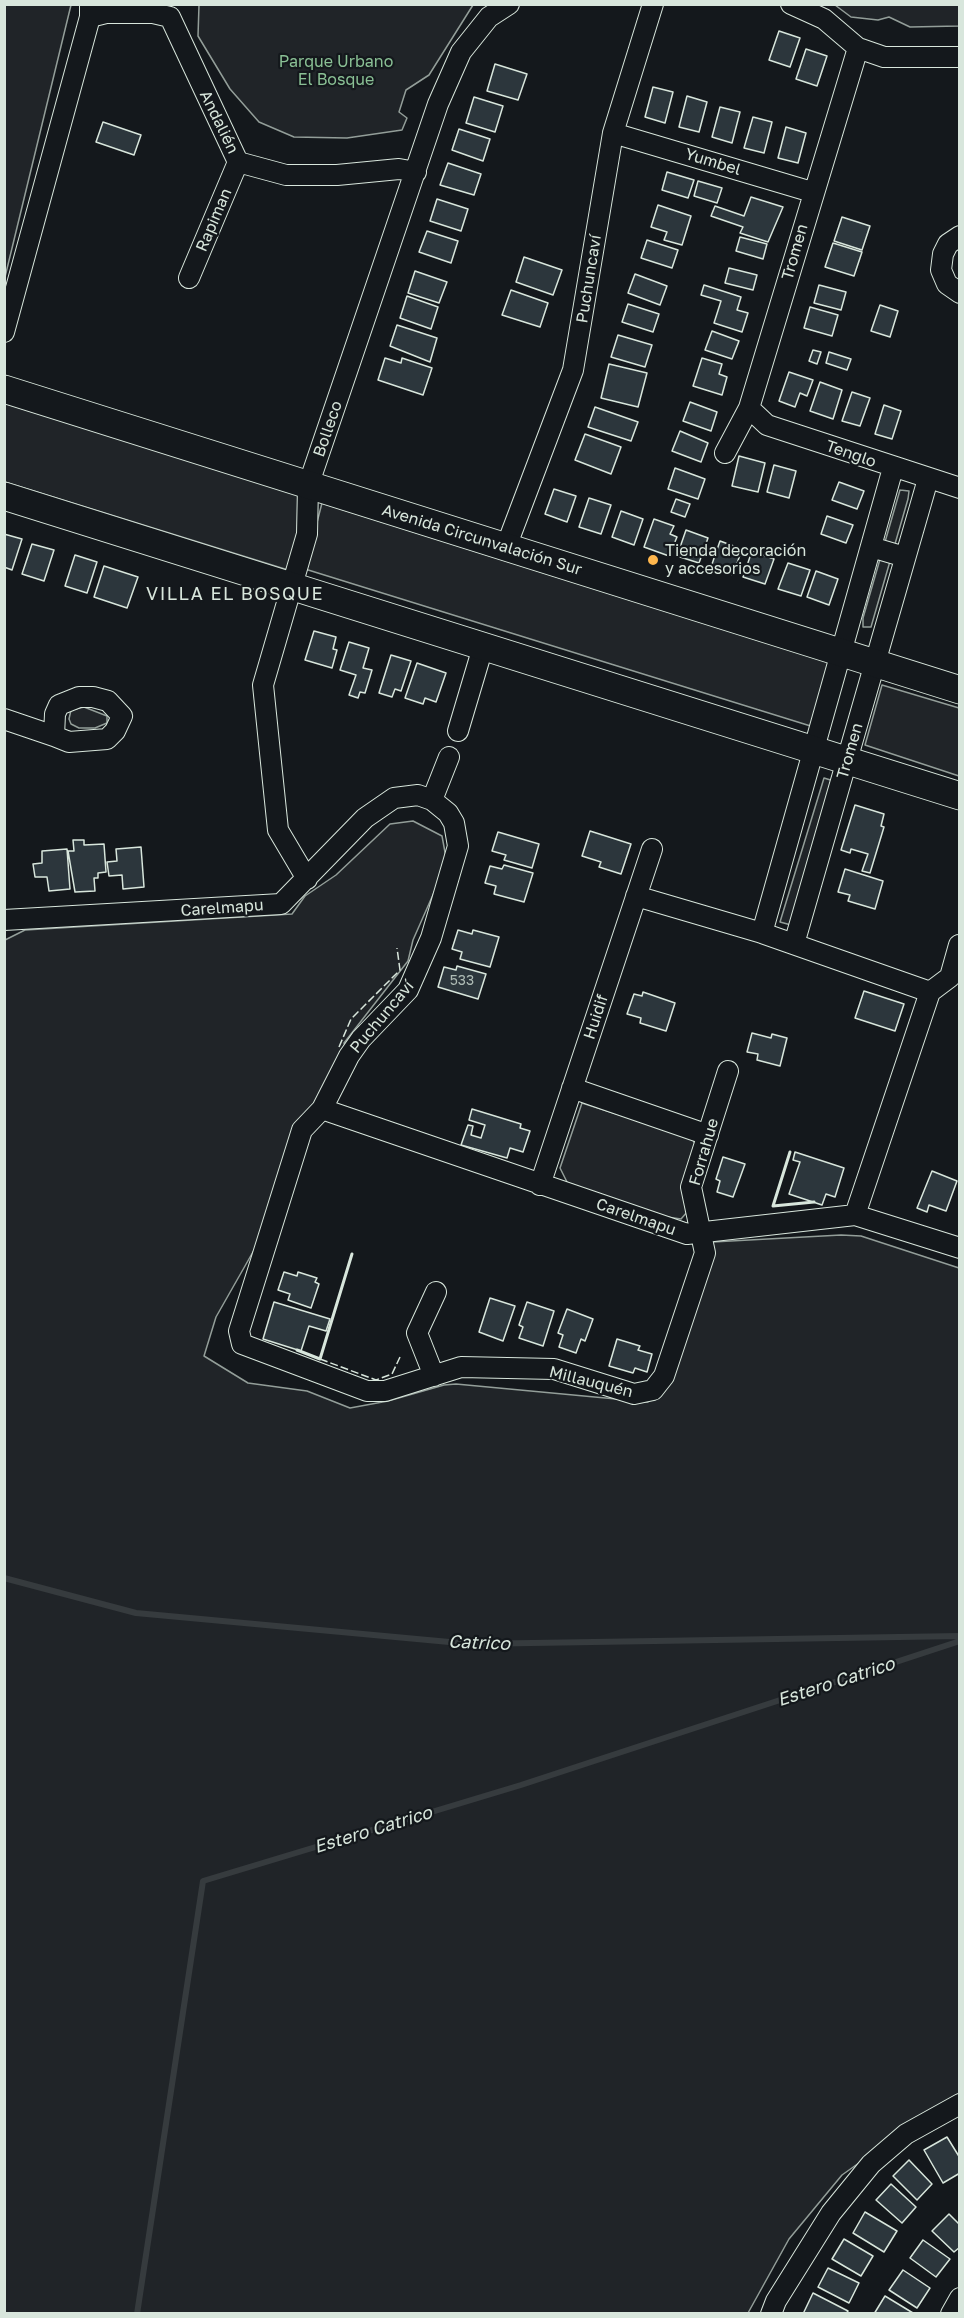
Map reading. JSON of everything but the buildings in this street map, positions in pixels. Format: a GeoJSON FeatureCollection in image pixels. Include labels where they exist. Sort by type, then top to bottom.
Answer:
{"type":"FeatureCollection","features":[{"type":"Feature","properties":{"kind":"main road","name":"Avenida Circunvalación Sur"},"geometry":{"type":"LineString","coordinates":[[4,389],[960,690]]}},
{"type":"Feature","properties":{"kind":"main road"},"geometry":{"type":"LineString","coordinates":[[4,496],[960,796]]}},
{"type":"Feature","properties":{"kind":"street","name":"Bolleco"},"geometry":{"type":"LineString","coordinates":[[307,879],[278,830],[263,685],[307,534],[308,486],[438,104],[461,52],[489,17],[509,4]]}},
{"type":"Feature","properties":{"kind":"street","name":"Puchuncaví"},"geometry":{"type":"LineString","coordinates":[[506,547],[573,370],[613,133],[653,4]]}},
{"type":"Feature","properties":{"kind":"street"},"geometry":{"type":"LineString","coordinates":[[791,4],[824,19],[858,48],[884,57],[960,57]]}},
{"type":"Feature","properties":{"kind":"street","name":"Andalién"},"geometry":{"type":"LineString","coordinates":[[4,332],[90,11],[153,14],[175,11],[238,162],[286,175],[337,175],[399,169],[416,172]]}},
{"type":"Feature","properties":{"kind":"street","name":"Tromen"},"geometry":{"type":"LineString","coordinates":[[725,453],[749,408],[812,192],[858,48]]}},
{"type":"Feature","properties":{"kind":"street","name":"Yumbel"},"geometry":{"type":"LineString","coordinates":[[613,133],[812,192]]}},
{"type":"Feature","properties":{"kind":"street","name":"Rapiman"},"geometry":{"type":"LineString","coordinates":[[189,278],[238,162]]}},
{"type":"Feature","properties":{"kind":"street"},"geometry":{"type":"LineString","coordinates":[[960,236],[948,244],[943,254],[941,270],[947,284],[960,293]]}},
{"type":"Feature","properties":{"kind":"street","name":"Tenglo"},"geometry":{"type":"LineString","coordinates":[[749,408],[767,425],[960,488]]}},
{"type":"Feature","properties":{"kind":"street"},"geometry":{"type":"LineString","coordinates":[[762,933],[893,468]]}},
{"type":"Feature","properties":{"kind":"street","name":"Tromen"},"geometry":{"type":"LineString","coordinates":[[794,944],[928,479]]}},
{"type":"Feature","properties":{"kind":"street"},"geometry":{"type":"LineString","coordinates":[[871,547],[905,557]]}},
{"type":"Feature","properties":{"kind":"street"},"geometry":{"type":"LineString","coordinates":[[458,731],[483,647]]}},
{"type":"Feature","properties":{"kind":"street"},"geometry":{"type":"LineString","coordinates":[[4,719],[54,736]]}},
{"type":"Feature","properties":{"kind":"street"},"geometry":{"type":"LineString","coordinates":[[432,800],[449,757]]}},
{"type":"Feature","properties":{"kind":"street","name":"Carelmapu"},"geometry":{"type":"LineString","coordinates":[[4,920],[281,904],[365,818],[394,798],[418,795],[432,800]]}},
{"type":"Feature","properties":{"kind":"street","name":"Puchuncaví"},"geometry":{"type":"LineString","coordinates":[[242,1344],[239,1331],[302,1131],[322,1109],[349,1056],[361,1039],[408,990],[431,938],[458,846],[454,823],[448,813],[432,800]]}},
{"type":"Feature","properties":{"kind":"street","name":"Huidif"},"geometry":{"type":"LineString","coordinates":[[540,1185],[652,849]]}},
{"type":"Feature","properties":{"kind":"street"},"geometry":{"type":"LineString","coordinates":[[636,896],[762,933],[930,993]]}},
{"type":"Feature","properties":{"kind":"street"},"geometry":{"type":"LineString","coordinates":[[855,1215],[930,993],[950,977],[958,945]]}},
{"type":"Feature","properties":{"kind":"street","name":"Forrahue"},"geometry":{"type":"LineString","coordinates":[[702,1233],[691,1187],[728,1071]]}},
{"type":"Feature","properties":{"kind":"street"},"geometry":{"type":"LineString","coordinates":[[572,1088],[708,1135]]}},
{"type":"Feature","properties":{"kind":"street","name":"Carelmapu"},"geometry":{"type":"LineString","coordinates":[[322,1109],[687,1234],[855,1215],[960,1248]]}},
{"type":"Feature","properties":{"kind":"street","name":"Millauquén"},"geometry":{"type":"LineString","coordinates":[[242,1344],[367,1392],[385,1391],[461,1367],[554,1370],[634,1394],[653,1390],[664,1376],[705,1253],[702,1233]]}},
{"type":"Feature","properties":{"kind":"street"},"geometry":{"type":"LineString","coordinates":[[434,1376],[417,1333],[436,1292]]}},
{"type":"Feature","properties":{"kind":"street"},"geometry":{"type":"LineString","coordinates":[[771,2313],[776,2301],[831,2213],[871,2164],[906,2134],[960,2104]]}},
{"type":"Feature","properties":{"kind":"street"},"geometry":{"type":"LineString","coordinates":[[951,2313],[960,2298]]}},
{"type":"Feature","properties":{"kind":"green space","name":"Parque Urbano El Bosque"},"geometry":{"type":"Polygon","coordinates":[[[199,4],[473,5],[429,75],[406,90],[399,112],[407,118],[402,130],[347,138],[294,137],[259,122],[230,89],[198,36],[199,4]]]}},
{"type":"Feature","properties":{"kind":"green space"},"geometry":{"type":"Polygon","coordinates":[[[4,5],[71,5],[5,277],[4,5]]]}},
{"type":"Feature","properties":{"kind":"green space"},"geometry":{"type":"Polygon","coordinates":[[[835,5],[959,5],[959,26],[910,27],[889,17],[878,20],[851,17],[835,5]]]}},
{"type":"Feature","properties":{"kind":"green space"},"geometry":{"type":"Polygon","coordinates":[[[4,403],[304,496],[301,532],[288,570],[5,482],[4,403]]]}},
{"type":"Feature","properties":{"kind":"green space"},"geometry":{"type":"Polygon","coordinates":[[[900,490],[909,491],[908,499],[871,627],[863,627],[863,618],[900,490]]]}},
{"type":"Feature","properties":{"kind":"green space"},"geometry":{"type":"Polygon","coordinates":[[[322,503],[834,664],[817,728],[305,569],[322,503]]]}},
{"type":"Feature","properties":{"kind":"green space"},"geometry":{"type":"Polygon","coordinates":[[[882,685],[959,708],[959,776],[865,745],[882,685]]]}},
{"type":"Feature","properties":{"kind":"green space"},"geometry":{"type":"Polygon","coordinates":[[[84,707],[107,716],[107,723],[95,728],[79,728],[71,724],[69,719],[71,710],[84,707]]]}},
{"type":"Feature","properties":{"kind":"green space"},"geometry":{"type":"Polygon","coordinates":[[[824,778],[837,782],[791,925],[780,922],[824,778]]]}},
{"type":"Feature","properties":{"kind":"green space"},"geometry":{"type":"Polygon","coordinates":[[[413,821],[442,836],[447,863],[413,940],[408,961],[344,1043],[349,1059],[315,1114],[266,1229],[216,1317],[204,1356],[248,1383],[307,1391],[350,1408],[456,1384],[648,1402],[668,1363],[700,1277],[694,1243],[841,1235],[861,1236],[959,1268],[959,2100],[918,2121],[842,2175],[789,2239],[748,2313],[5,2314],[5,940],[25,930],[292,914],[305,896],[336,875],[390,824],[413,821]]]}},
{"type":"Feature","properties":{"kind":"green space"},"geometry":{"type":"Polygon","coordinates":[[[582,1103],[692,1138],[696,1146],[688,1211],[681,1219],[667,1217],[568,1184],[560,1168],[582,1103]]]}},
{"type":"Feature","properties":{"kind":"waterway","name":"Catrico"},"geometry":{"type":"LineString","coordinates":[[4,1578],[136,1613],[471,1644],[960,1636]]}},
{"type":"Feature","properties":{"kind":"waterway","name":"Estero Catrico"},"geometry":{"type":"LineString","coordinates":[[137,2314],[203,1881],[521,1785],[960,1641]]}},
{"type":"Feature","properties":{"kind":"fence"},"geometry":{"type":"LineString","coordinates":[[339,1047],[351,1019],[400,970],[397,948]]}},
{"type":"Feature","properties":{"kind":"fence"},"geometry":{"type":"LineString","coordinates":[[320,1359],[376,1380],[392,1374],[400,1357]]}},
{"type":"Feature","properties":{"kind":"wall"},"geometry":{"type":"LineString","coordinates":[[790,1152],[773,1206],[814,1202]]}},
{"type":"Feature","properties":{"kind":"wall"},"geometry":{"type":"LineString","coordinates":[[297,1350],[320,1359],[352,1254]]}},
{"type":"Feature","properties":{"kind":"place","name":"Tienda decoración y accesorios"},"geometry":{"type":"Point","coordinates":[653,560]}},
{"type":"Feature","properties":{"kind":"district","name":"VILLA EL BOSQUE"},"geometry":{"type":"Point","coordinates":[235,594]}}]}
